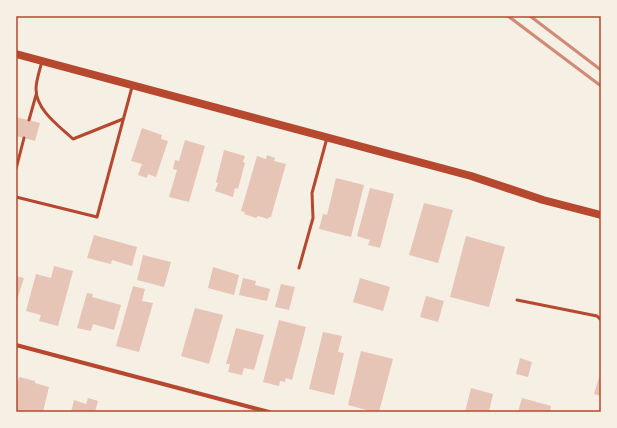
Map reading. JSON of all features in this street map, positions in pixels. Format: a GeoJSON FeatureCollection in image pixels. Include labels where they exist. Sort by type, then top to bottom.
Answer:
{"type":"FeatureCollection","features":[{"type":"Feature","properties":{"kind":"main road"},"geometry":{"type":"LineString","coordinates":[[16,54],[471,176],[542,200],[601,215]]}},
{"type":"Feature","properties":{"kind":"street"},"geometry":{"type":"LineString","coordinates":[[16,345],[269,412]]}},
{"type":"Feature","properties":{"kind":"lane"},"geometry":{"type":"LineString","coordinates":[[42,61],[36,89],[40,102],[46,113],[73,139],[124,119]]}},
{"type":"Feature","properties":{"kind":"lane"},"geometry":{"type":"LineString","coordinates":[[16,197],[97,217],[133,85]]}},
{"type":"Feature","properties":{"kind":"lane"},"geometry":{"type":"LineString","coordinates":[[29,120],[37,92]]}},
{"type":"Feature","properties":{"kind":"lane"},"geometry":{"type":"LineString","coordinates":[[16,169],[24,138]]}},
{"type":"Feature","properties":{"kind":"lane"},"geometry":{"type":"LineString","coordinates":[[299,268],[314,218],[312,192],[327,138]]}},
{"type":"Feature","properties":{"kind":"lane"},"geometry":{"type":"LineString","coordinates":[[517,300],[598,316],[601,320]]}},
{"type":"Feature","properties":{"kind":"building"},"geometry":{"type":"Polygon","coordinates":[[[16,117],[40,123],[35,141],[16,136],[16,117]]]}},
{"type":"Feature","properties":{"kind":"building"},"geometry":{"type":"Polygon","coordinates":[[[142,128],[162,135],[161,139],[168,141],[156,177],[148,174],[147,178],[138,175],[142,164],[131,161],[142,128]]]}},
{"type":"Feature","properties":{"kind":"building"},"geometry":{"type":"Polygon","coordinates":[[[185,140],[205,146],[189,202],[169,197],[177,170],[173,169],[175,160],[179,161],[185,140]]]}},
{"type":"Feature","properties":{"kind":"building"},"geometry":{"type":"Polygon","coordinates":[[[224,150],[245,156],[243,162],[245,163],[238,189],[235,188],[233,197],[215,191],[218,183],[216,182],[224,150]]]}},
{"type":"Feature","properties":{"kind":"building"},"geometry":{"type":"Polygon","coordinates":[[[267,155],[275,158],[274,161],[286,164],[271,217],[268,219],[258,216],[256,218],[244,214],[245,212],[241,211],[257,156],[266,159],[267,155]]]}},
{"type":"Feature","properties":{"kind":"building"},"geometry":{"type":"Polygon","coordinates":[[[336,178],[364,185],[351,237],[319,229],[323,214],[327,215],[336,178]]]}},
{"type":"Feature","properties":{"kind":"building"},"geometry":{"type":"Polygon","coordinates":[[[370,188],[394,194],[380,248],[368,245],[370,240],[357,236],[370,188]]]}},
{"type":"Feature","properties":{"kind":"building"},"geometry":{"type":"Polygon","coordinates":[[[424,203],[453,210],[438,263],[409,255],[424,203]]]}},
{"type":"Feature","properties":{"kind":"building"},"geometry":{"type":"Polygon","coordinates":[[[94,235],[137,247],[132,266],[112,260],[111,264],[87,258],[94,235]]]}},
{"type":"Feature","properties":{"kind":"building"},"geometry":{"type":"Polygon","coordinates":[[[466,236],[505,247],[489,307],[450,297],[466,236]]]}},
{"type":"Feature","properties":{"kind":"building"},"geometry":{"type":"Polygon","coordinates":[[[143,255],[171,262],[164,287],[137,280],[143,255]]]}},
{"type":"Feature","properties":{"kind":"building"},"geometry":{"type":"Polygon","coordinates":[[[54,266],[73,271],[58,326],[39,321],[41,315],[26,311],[36,274],[51,278],[54,266]]]}},
{"type":"Feature","properties":{"kind":"building"},"geometry":{"type":"Polygon","coordinates":[[[213,267],[239,275],[234,295],[208,288],[213,267]]]}},
{"type":"Feature","properties":{"kind":"building"},"geometry":{"type":"Polygon","coordinates":[[[16,276],[24,278],[16,303],[16,276]]]}},
{"type":"Feature","properties":{"kind":"building"},"geometry":{"type":"Polygon","coordinates":[[[243,278],[256,281],[255,285],[270,289],[267,301],[239,295],[243,278]]]}},
{"type":"Feature","properties":{"kind":"building"},"geometry":{"type":"Polygon","coordinates":[[[360,278],[390,287],[383,311],[353,302],[360,278]]]}},
{"type":"Feature","properties":{"kind":"building"},"geometry":{"type":"Polygon","coordinates":[[[281,284],[295,287],[289,310],[275,307],[281,284]]]}},
{"type":"Feature","properties":{"kind":"building"},"geometry":{"type":"Polygon","coordinates":[[[133,286],[145,289],[142,301],[153,303],[139,352],[116,346],[133,286]]]}},
{"type":"Feature","properties":{"kind":"building"},"geometry":{"type":"Polygon","coordinates":[[[87,293],[93,294],[92,297],[121,305],[114,330],[93,324],[91,331],[77,328],[87,293]]]}},
{"type":"Feature","properties":{"kind":"building"},"geometry":{"type":"Polygon","coordinates":[[[426,296],[444,301],[438,322],[420,317],[426,296]]]}},
{"type":"Feature","properties":{"kind":"building"},"geometry":{"type":"Polygon","coordinates":[[[195,308],[223,315],[209,364],[181,356],[195,308]]]}},
{"type":"Feature","properties":{"kind":"building"},"geometry":{"type":"Polygon","coordinates":[[[279,320],[306,327],[292,380],[286,378],[285,382],[280,381],[279,386],[263,382],[279,320]]]}},
{"type":"Feature","properties":{"kind":"building"},"geometry":{"type":"Polygon","coordinates":[[[236,328],[264,335],[254,370],[244,368],[242,375],[228,372],[230,364],[226,364],[236,328]]]}},
{"type":"Feature","properties":{"kind":"building"},"geometry":{"type":"Polygon","coordinates":[[[323,332],[342,336],[338,352],[344,353],[334,395],[309,389],[323,332]]]}},
{"type":"Feature","properties":{"kind":"building"},"geometry":{"type":"Polygon","coordinates":[[[361,351],[393,359],[379,412],[348,405],[361,351]]]}},
{"type":"Feature","properties":{"kind":"building"},"geometry":{"type":"Polygon","coordinates":[[[520,358],[532,362],[528,377],[516,374],[520,358]]]}},
{"type":"Feature","properties":{"kind":"building"},"geometry":{"type":"Polygon","coordinates":[[[601,371],[601,396],[594,394],[601,371]]]}},
{"type":"Feature","properties":{"kind":"building"},"geometry":{"type":"Polygon","coordinates":[[[19,377],[35,381],[35,383],[49,387],[43,412],[16,412],[16,387],[19,377]]]}},
{"type":"Feature","properties":{"kind":"building"},"geometry":{"type":"Polygon","coordinates":[[[471,388],[493,394],[489,412],[465,412],[471,388]]]}},
{"type":"Feature","properties":{"kind":"building"},"geometry":{"type":"Polygon","coordinates":[[[88,398],[98,401],[95,412],[71,412],[74,400],[86,404],[88,398]]]}},
{"type":"Feature","properties":{"kind":"building"},"geometry":{"type":"Polygon","coordinates":[[[522,398],[551,406],[550,412],[518,412],[522,398]]]}},
{"type":"Feature","properties":{"kind":"railway"},"geometry":{"type":"LineString","coordinates":[[508,16],[601,86]]}},
{"type":"Feature","properties":{"kind":"railway"},"geometry":{"type":"LineString","coordinates":[[530,16],[601,70]]}}]}
